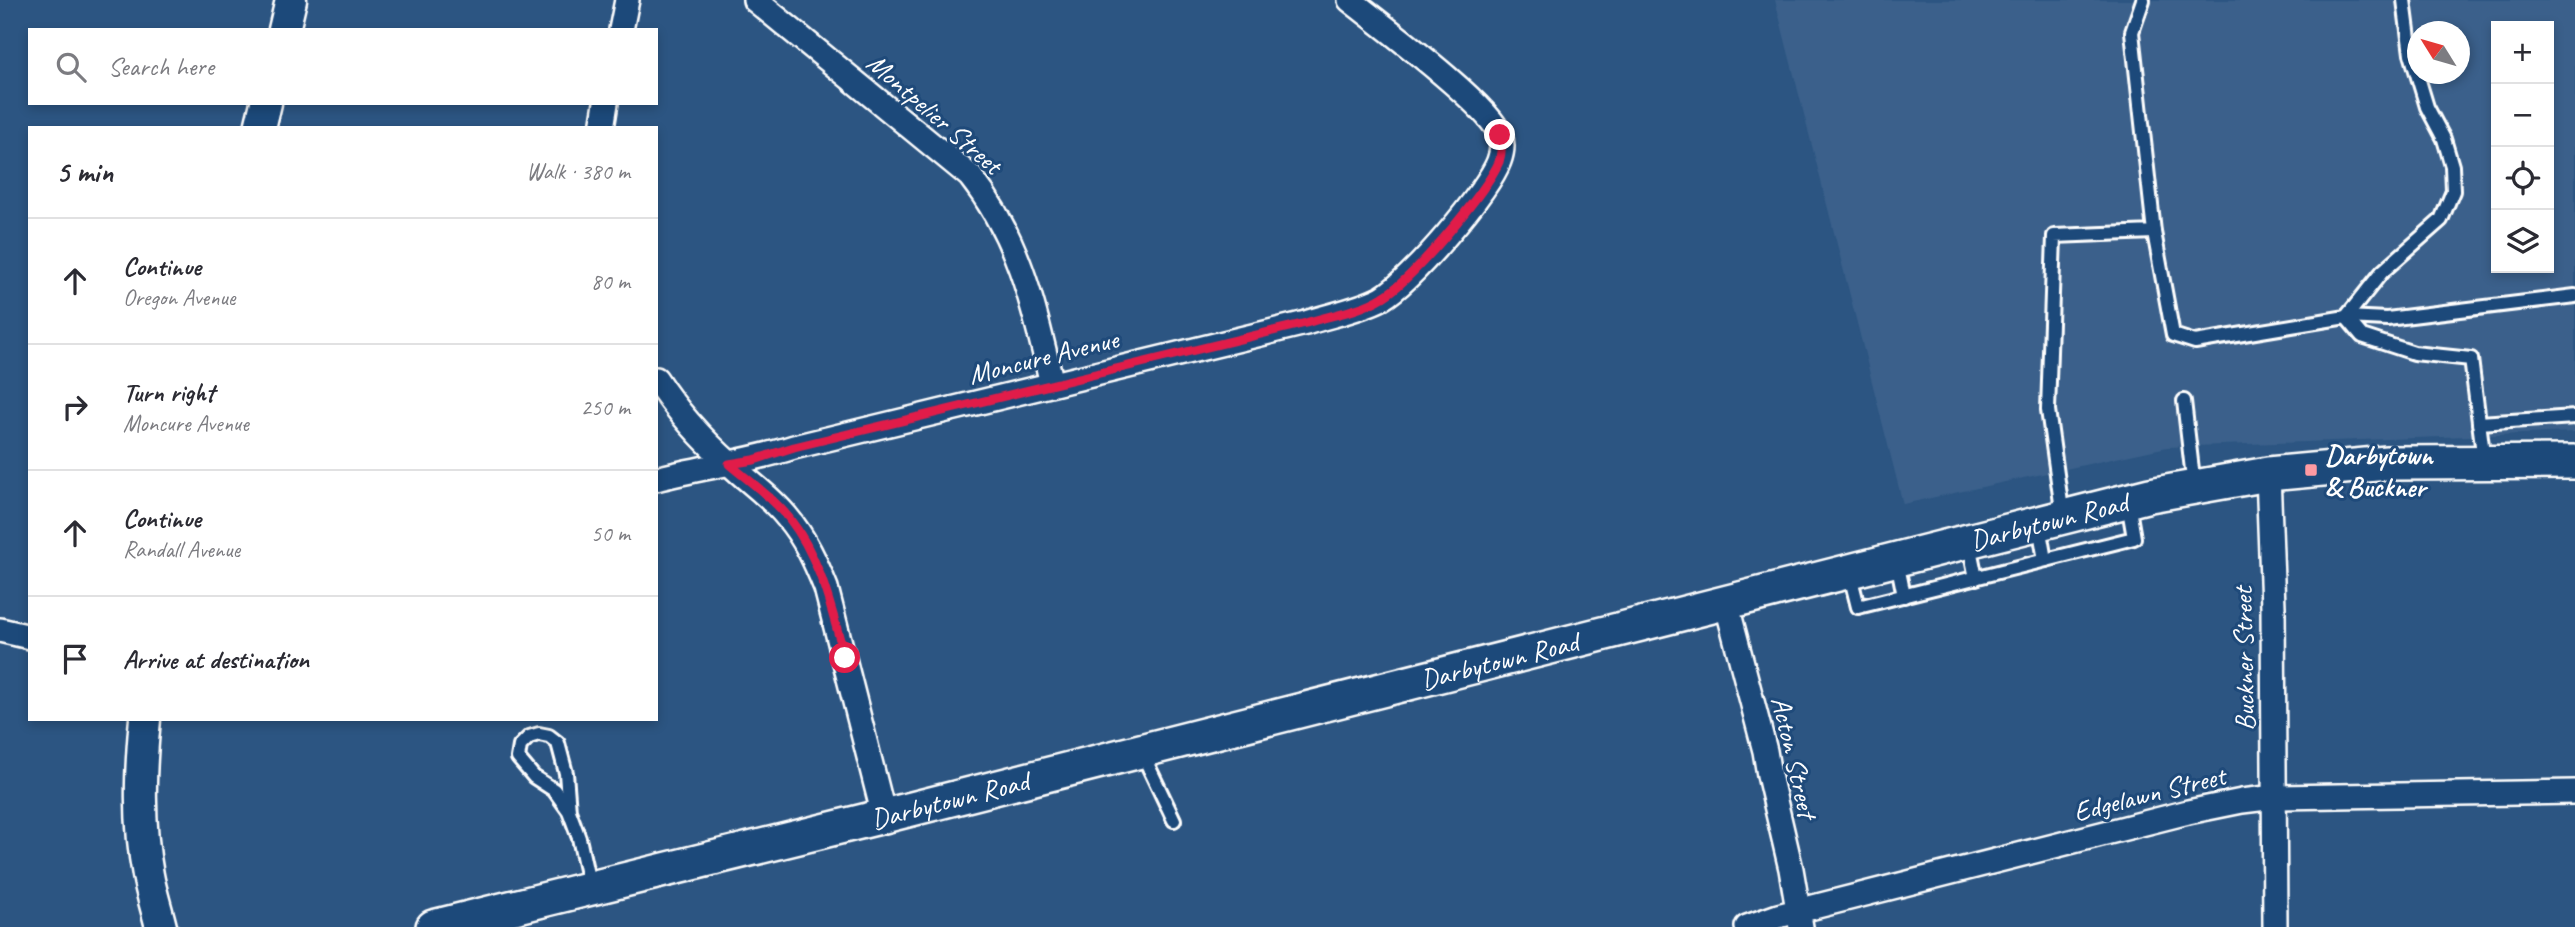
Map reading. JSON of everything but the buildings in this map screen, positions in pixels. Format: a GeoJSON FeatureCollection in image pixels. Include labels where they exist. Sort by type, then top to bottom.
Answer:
{"type":"FeatureCollection","features":[{"type":"Feature","properties":{"kind":"main road","name":"Darbytown Road"},"geometry":{"type":"LineString","coordinates":[[433,927],[884,816],[2128,501],[2268,474],[2387,463],[2575,462]]}},
{"type":"Feature","properties":{"kind":"street"},"geometry":{"type":"LineString","coordinates":[[284,28],[290,0]]}},
{"type":"Feature","properties":{"kind":"street"},"geometry":{"type":"LineString","coordinates":[[621,28],[627,0]]}},
{"type":"Feature","properties":{"kind":"street","name":"Montpelier Street"},"geometry":{"type":"LineString","coordinates":[[755,0],[970,176],[989,200],[1004,226],[1022,270],[1052,384]]}},
{"type":"Feature","properties":{"kind":"street","name":"Moncure Avenue"},"geometry":{"type":"LineString","coordinates":[[658,478],[697,468],[754,460],[794,447],[1306,323],[1384,297],[1411,275],[1480,192],[1497,164],[1502,145],[1493,121],[1467,96],[1350,0]]}},
{"type":"Feature","properties":{"kind":"street"},"geometry":{"type":"LineString","coordinates":[[260,126],[266,105]]}},
{"type":"Feature","properties":{"kind":"street"},"geometry":{"type":"LineString","coordinates":[[602,126],[606,105]]}},
{"type":"Feature","properties":{"kind":"street"},"geometry":{"type":"LineString","coordinates":[[658,382],[670,400],[729,464],[788,518],[814,558],[826,588],[845,658],[884,816]]}},
{"type":"Feature","properties":{"kind":"street","name":"Buckner Street"},"geometry":{"type":"LineString","coordinates":[[2268,474],[2273,607],[2274,927]]}},
{"type":"Feature","properties":{"kind":"street","name":"Acton Street"},"geometry":{"type":"LineString","coordinates":[[1726,602],[1765,751],[1799,919]]}},
{"type":"Feature","properties":{"kind":"street"},"geometry":{"type":"LineString","coordinates":[[0,630],[28,637]]}},
{"type":"Feature","properties":{"kind":"street"},"geometry":{"type":"LineString","coordinates":[[145,721],[141,760],[141,813],[148,874],[161,927]]}},
{"type":"Feature","properties":{"kind":"street","name":"Edgelawn Street"},"geometry":{"type":"LineString","coordinates":[[1747,927],[1799,919],[2189,812],[2242,801],[2275,797],[2575,792]]}},
{"type":"Feature","properties":{"kind":"lane"},"geometry":{"type":"LineString","coordinates":[[2143,0],[2132,32],[2154,232],[2173,335],[2195,342],[2346,317],[2387,319],[2575,296]]}},
{"type":"Feature","properties":{"kind":"lane"},"geometry":{"type":"LineString","coordinates":[[2346,317],[2382,272],[2441,220],[2453,191],[2452,166],[2444,139],[2427,107],[2412,54],[2404,0]]}},
{"type":"Feature","properties":{"kind":"lane"},"geometry":{"type":"LineString","coordinates":[[2045,560],[2051,520],[2048,410],[2054,236],[2154,232]]}},
{"type":"Feature","properties":{"kind":"lane"},"geometry":{"type":"LineString","coordinates":[[2346,317],[2362,336],[2414,353],[2471,359],[2484,463]]}},
{"type":"Feature","properties":{"kind":"lane"},"geometry":{"type":"LineString","coordinates":[[2184,401],[2194,487]]}},
{"type":"Feature","properties":{"kind":"lane"},"geometry":{"type":"LineString","coordinates":[[2479,423],[2575,416]]}},
{"type":"Feature","properties":{"kind":"lane"},"geometry":{"type":"LineString","coordinates":[[1849,571],[1858,607],[1976,578],[2134,538],[2128,501]]}},
{"type":"Feature","properties":{"kind":"lane"},"geometry":{"type":"LineString","coordinates":[[1969,541],[1976,578]]}},
{"type":"Feature","properties":{"kind":"lane"},"geometry":{"type":"LineString","coordinates":[[1897,559],[1903,596]]}},
{"type":"Feature","properties":{"kind":"lane"},"geometry":{"type":"LineString","coordinates":[[569,811],[566,773],[558,743],[549,736],[539,734],[529,737],[520,746],[518,758],[534,777],[554,790],[569,811],[579,838],[590,888]]}},
{"type":"Feature","properties":{"kind":"lane"},"geometry":{"type":"LineString","coordinates":[[1140,750],[1174,820]]}},
{"type":"Feature","properties":{"kind":"shaded area"},"geometry":{"type":"Polygon","coordinates":[[[1775,0],[2575,0],[2575,432],[2167,447],[1903,504],[1775,0]]]}},
{"type":"Feature","properties":{"kind":"place","name":"Darbytown & Buckner"},"geometry":{"type":"Point","coordinates":[2311,470]}},
{"type":"Feature","properties":{"kind":"route"},"geometry":{"type":"LineString","coordinates":[[845,658],[826,588],[803,539],[773,502],[729,464],[1306,323],[1373,302],[1384,297],[1411,275],[1480,192],[1500,159],[1500,135]]}}]}
